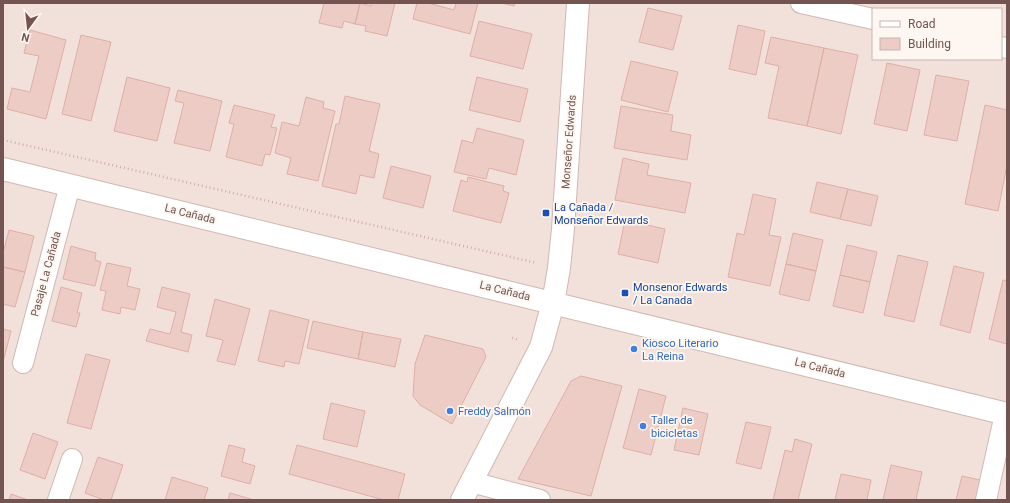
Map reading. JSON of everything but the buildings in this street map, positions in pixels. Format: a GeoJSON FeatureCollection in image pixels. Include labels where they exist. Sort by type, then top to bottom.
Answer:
{"type":"FeatureCollection","features":[{"type":"Feature","properties":{"kind":"street","name":"Monseñor Edwards"},"geometry":{"type":"LineString","coordinates":[[466,491],[541,347],[553,303],[559,268],[563,229],[578,3]]}},
{"type":"Feature","properties":{"kind":"street"},"geometry":{"type":"LineString","coordinates":[[801,3],[872,19]]}},
{"type":"Feature","properties":{"kind":"street","name":"La Cañada"},"geometry":{"type":"LineString","coordinates":[[3,169],[1006,414]]}},
{"type":"Feature","properties":{"kind":"street","name":"Pasaje La Cañada"},"geometry":{"type":"LineString","coordinates":[[22,363],[70,185]]}},
{"type":"Feature","properties":{"kind":"street"},"geometry":{"type":"LineString","coordinates":[[986,500],[1006,414]]}},
{"type":"Feature","properties":{"kind":"street"},"geometry":{"type":"LineString","coordinates":[[58,500],[72,459]]}},
{"type":"Feature","properties":{"kind":"street"},"geometry":{"type":"LineString","coordinates":[[466,491],[540,500]]}},
{"type":"Feature","properties":{"kind":"path"},"geometry":{"type":"LineString","coordinates":[[3,140],[541,264]]}},
{"type":"Feature","properties":{"kind":"shaded area"},"geometry":{"type":"Polygon","coordinates":[[[3,3],[1007,3],[1007,500],[3,500],[3,3]]]}},
{"type":"Feature","properties":{"kind":"place","name":"La Cañada / Monseñor Edwards"},"geometry":{"type":"Point","coordinates":[546,213]}},
{"type":"Feature","properties":{"kind":"place","name":"Monsenor Edwards / La Canada"},"geometry":{"type":"Point","coordinates":[625,293]}},
{"type":"Feature","properties":{"kind":"place","name":"Kiosco Literario La Reina"},"geometry":{"type":"Point","coordinates":[634,349]}},
{"type":"Feature","properties":{"kind":"place","name":"Freddy Salmón"},"geometry":{"type":"Point","coordinates":[450,411]}},
{"type":"Feature","properties":{"kind":"place","name":"Taller de bicicletas"},"geometry":{"type":"Point","coordinates":[643,426]}}]}
